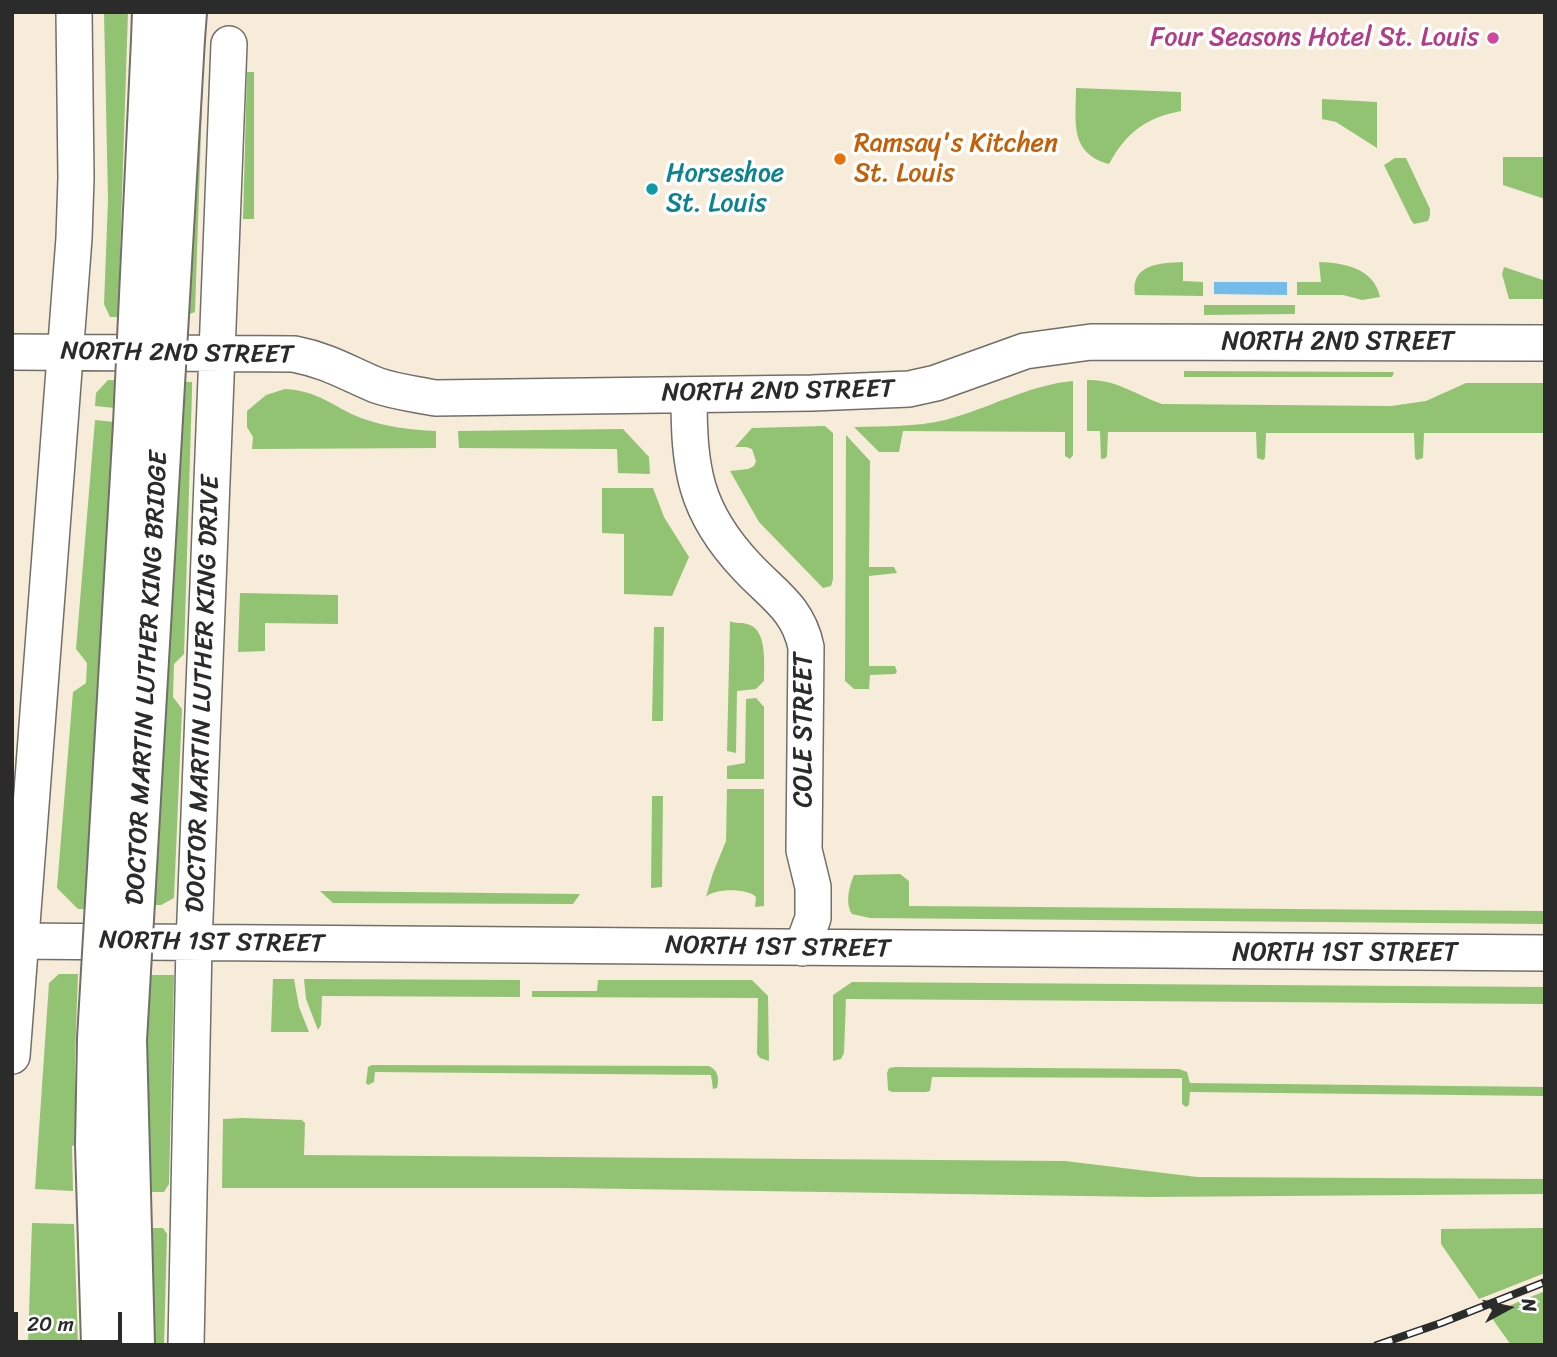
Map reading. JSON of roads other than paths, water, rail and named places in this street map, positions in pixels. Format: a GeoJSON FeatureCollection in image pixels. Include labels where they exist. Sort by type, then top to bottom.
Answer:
{"type":"FeatureCollection","features":[{"type":"Feature","properties":{"kind":"main road","name":"DOCTOR MARTIN LUTHER KING BRIDGE"},"geometry":{"type":"LineString","coordinates":[[101,1345],[95,1145],[97,1039],[133,411],[169,26]]}},
{"type":"Feature","properties":{"kind":"main road","name":"DOCTOR MARTIN LUTHER KING BRIDGE"},"geometry":{"type":"LineString","coordinates":[[135,1345],[128,1027],[169,26]]}},
{"type":"Feature","properties":{"kind":"street"},"geometry":{"type":"LineString","coordinates":[[12,1056],[16,941],[67,352],[76,178],[74,12]]}},
{"type":"Feature","properties":{"kind":"street","name":"DOCTOR MARTIN LUTHER KING DRIVE"},"geometry":{"type":"LineString","coordinates":[[186,1345],[194,944],[229,44]]}},
{"type":"Feature","properties":{"kind":"street","name":"NORTH 2ND STREET"},"geometry":{"type":"LineString","coordinates":[[12,352],[276,353],[316,358],[395,391],[436,398],[909,389],[936,383],[1025,351],[1091,342],[1545,343]]}},
{"type":"Feature","properties":{"kind":"street","name":"COLE STREET"},"geometry":{"type":"LineString","coordinates":[[690,395],[692,466],[707,513],[736,555],[795,615],[803,630],[807,668],[804,850],[794,873],[790,911],[794,933],[802,948]]}},
{"type":"Feature","properties":{"kind":"street","name":"NORTH 1ST STREET"},"geometry":{"type":"LineString","coordinates":[[16,941],[1545,953]]}},
{"type":"Feature","properties":{"kind":"water"},"geometry":{"type":"Polygon","coordinates":[[[1214,282],[1287,282],[1287,295],[1214,294],[1214,282]]]}},
{"type":"Feature","properties":{"kind":"railway"},"geometry":{"type":"LineString","coordinates":[[1377,1345],[1545,1282]]}},
{"type":"Feature","properties":{"kind":"place","name":"Four Seasons Hotel St. Louis"},"geometry":{"type":"Point","coordinates":[1493,38]}},
{"type":"Feature","properties":{"kind":"place","name":"Ramsay's Kitchen St. Louis"},"geometry":{"type":"Point","coordinates":[840,159]}},
{"type":"Feature","properties":{"kind":"place","name":"Horseshoe St. Louis"},"geometry":{"type":"Point","coordinates":[652,189]}}]}
